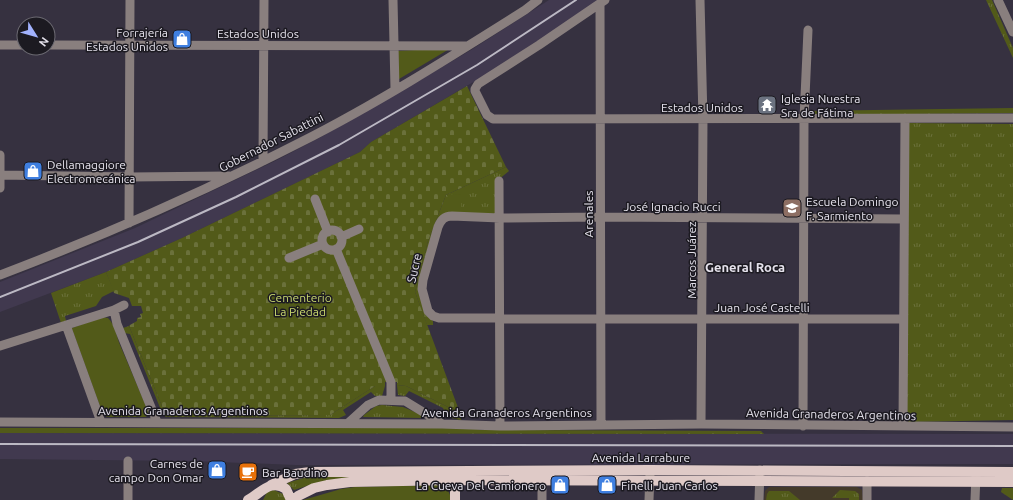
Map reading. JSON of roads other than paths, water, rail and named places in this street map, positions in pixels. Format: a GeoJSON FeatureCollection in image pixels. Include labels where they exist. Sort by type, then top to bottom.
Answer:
{"type":"FeatureCollection","features":[{"type":"Feature","properties":{"kind":"main road","name":"Avenida Larrabure"},"geometry":{"type":"LineString","coordinates":[[293,500],[314,488],[339,483],[455,476],[650,470],[760,470],[976,477],[1013,482]]}},
{"type":"Feature","properties":{"kind":"main road","name":"Avenida Larrabure"},"geometry":{"type":"LineString","coordinates":[[248,500],[260,496],[264,488],[295,474],[310,472],[455,476],[542,481],[867,481],[976,477],[1013,472]]}},
{"type":"Feature","properties":{"kind":"main road"},"geometry":{"type":"LineString","coordinates":[[455,476],[455,500]]}},
{"type":"Feature","properties":{"kind":"main road"},"geometry":{"type":"LineString","coordinates":[[272,485],[279,485],[286,489],[293,500]]}},
{"type":"Feature","properties":{"kind":"street"},"geometry":{"type":"LineString","coordinates":[[129,223],[130,0]]}},
{"type":"Feature","properties":{"kind":"street"},"geometry":{"type":"LineString","coordinates":[[263,161],[264,0]]}},
{"type":"Feature","properties":{"kind":"street"},"geometry":{"type":"LineString","coordinates":[[393,0],[395,90]]}},
{"type":"Feature","properties":{"kind":"street"},"geometry":{"type":"LineString","coordinates":[[525,0],[525,10]]}},
{"type":"Feature","properties":{"kind":"street","name":"Gobernador Sabattini"},"geometry":{"type":"LineString","coordinates":[[0,275],[129,223],[263,161],[395,90],[525,10],[538,0]]}},
{"type":"Feature","properties":{"kind":"street","name":"Marcos Juárez"},"geometry":{"type":"LineString","coordinates":[[700,0],[703,119],[701,424]]}},
{"type":"Feature","properties":{"kind":"street"},"geometry":{"type":"LineString","coordinates":[[998,0],[1013,32]]}},
{"type":"Feature","properties":{"kind":"street","name":"Estados Unidos"},"geometry":{"type":"LineString","coordinates":[[602,2],[478,84],[475,91],[488,117],[493,119],[1013,118]]}},
{"type":"Feature","properties":{"kind":"street","name":"Arenales"},"geometry":{"type":"LineString","coordinates":[[601,425],[600,118],[602,2]]}},
{"type":"Feature","properties":{"kind":"street"},"geometry":{"type":"LineString","coordinates":[[803,426],[804,119],[808,30]]}},
{"type":"Feature","properties":{"kind":"street"},"geometry":{"type":"LineString","coordinates":[[0,45],[16,45]]}},
{"type":"Feature","properties":{"kind":"street","name":"Estados Unidos"},"geometry":{"type":"LineString","coordinates":[[56,45],[467,46]]}},
{"type":"Feature","properties":{"kind":"street"},"geometry":{"type":"LineString","coordinates":[[903,426],[904,119]]}},
{"type":"Feature","properties":{"kind":"street"},"geometry":{"type":"LineString","coordinates":[[0,155],[0,188]]}},
{"type":"Feature","properties":{"kind":"street"},"geometry":{"type":"LineString","coordinates":[[0,176],[232,176]]}},
{"type":"Feature","properties":{"kind":"street"},"geometry":{"type":"LineString","coordinates":[[500,181],[500,426]]}},
{"type":"Feature","properties":{"kind":"street"},"geometry":{"type":"LineString","coordinates":[[315,199],[328,232]]}},
{"type":"Feature","properties":{"kind":"street","name":"José Ignacio Rucci"},"geometry":{"type":"LineString","coordinates":[[441,221],[446,217],[452,216],[500,218],[600,217],[904,219]]}},
{"type":"Feature","properties":{"kind":"street","name":"Sucre"},"geometry":{"type":"LineString","coordinates":[[436,318],[428,310],[422,289],[423,280],[441,221]]}},
{"type":"Feature","properties":{"kind":"street"},"geometry":{"type":"LineString","coordinates":[[341,237],[359,229]]}},
{"type":"Feature","properties":{"kind":"street"},"geometry":{"type":"LineString","coordinates":[[328,232],[337,232],[341,237],[340,245],[336,249],[329,250],[323,244],[324,236],[328,232]]}},
{"type":"Feature","properties":{"kind":"street"},"geometry":{"type":"LineString","coordinates":[[289,258],[323,244]]}},
{"type":"Feature","properties":{"kind":"street"},"geometry":{"type":"LineString","coordinates":[[336,249],[391,382],[391,400]]}},
{"type":"Feature","properties":{"kind":"street"},"geometry":{"type":"LineString","coordinates":[[0,346],[114,310],[124,305]]}},
{"type":"Feature","properties":{"kind":"street"},"geometry":{"type":"LineString","coordinates":[[114,310],[117,324],[157,422]]}},
{"type":"Feature","properties":{"kind":"street","name":"Juan José Castelli"},"geometry":{"type":"LineString","coordinates":[[436,318],[702,320],[903,319]]}},
{"type":"Feature","properties":{"kind":"street"},"geometry":{"type":"LineString","coordinates":[[66,325],[102,422]]}},
{"type":"Feature","properties":{"kind":"street"},"geometry":{"type":"LineString","coordinates":[[347,424],[362,409],[374,401],[391,400],[405,401],[442,424]]}},
{"type":"Feature","properties":{"kind":"street","name":"Avenida Granaderos Argentinos"},"geometry":{"type":"LineString","coordinates":[[0,422],[442,424],[500,426],[701,424],[1013,427]]}},
{"type":"Feature","properties":{"kind":"street"},"geometry":{"type":"LineString","coordinates":[[128,461],[128,500]]}},
{"type":"Feature","properties":{"kind":"street"},"geometry":{"type":"LineString","coordinates":[[649,500],[650,470]]}},
{"type":"Feature","properties":{"kind":"street"},"geometry":{"type":"LineString","coordinates":[[759,500],[760,470]]}},
{"type":"Feature","properties":{"kind":"street"},"geometry":{"type":"LineString","coordinates":[[975,500],[976,477]]}},
{"type":"Feature","properties":{"kind":"street"},"geometry":{"type":"LineString","coordinates":[[542,481],[542,500]]}},
{"type":"Feature","properties":{"kind":"street"},"geometry":{"type":"LineString","coordinates":[[867,481],[867,500]]}},
{"type":"Feature","properties":{"kind":"railway"},"geometry":{"type":"LineString","coordinates":[[0,297],[138,242],[236,197],[339,145],[477,65],[576,0]]}},
{"type":"Feature","properties":{"kind":"railway"},"geometry":{"type":"LineString","coordinates":[[0,444],[1013,446]]}},
{"type":"Feature","properties":{"kind":"place","name":"Forrajería Estados Unidos"},"geometry":{"type":"Point","coordinates":[182,39]}},
{"type":"Feature","properties":{"kind":"place","name":"Iglesia Nuestra Sra de Fátima"},"geometry":{"type":"Point","coordinates":[767,105]}},
{"type":"Feature","properties":{"kind":"place","name":"Dellamaggiore Electromecánica"},"geometry":{"type":"Point","coordinates":[33,171]}},
{"type":"Feature","properties":{"kind":"place","name":"Escuela Domingo F. Sarmiento"},"geometry":{"type":"Point","coordinates":[792,208]}},
{"type":"Feature","properties":{"kind":"place","name":"Carnes de campo Don Omar"},"geometry":{"type":"Point","coordinates":[217,470]}},
{"type":"Feature","properties":{"kind":"place","name":"Bar Baudino"},"geometry":{"type":"Point","coordinates":[248,472]}},
{"type":"Feature","properties":{"kind":"place","name":"La Cueva Del Camionero"},"geometry":{"type":"Point","coordinates":[560,485]}},
{"type":"Feature","properties":{"kind":"place","name":"Finelli Juan Carlos"},"geometry":{"type":"Point","coordinates":[607,485]}},
{"type":"Feature","properties":{"kind":"district","name":"General Roca"},"geometry":{"type":"Point","coordinates":[745,267]}},
{"type":"Feature","properties":{"kind":"park label","name":"Cementerio La Piedad"},"geometry":{"type":"Point","coordinates":[300,304]}}]}
